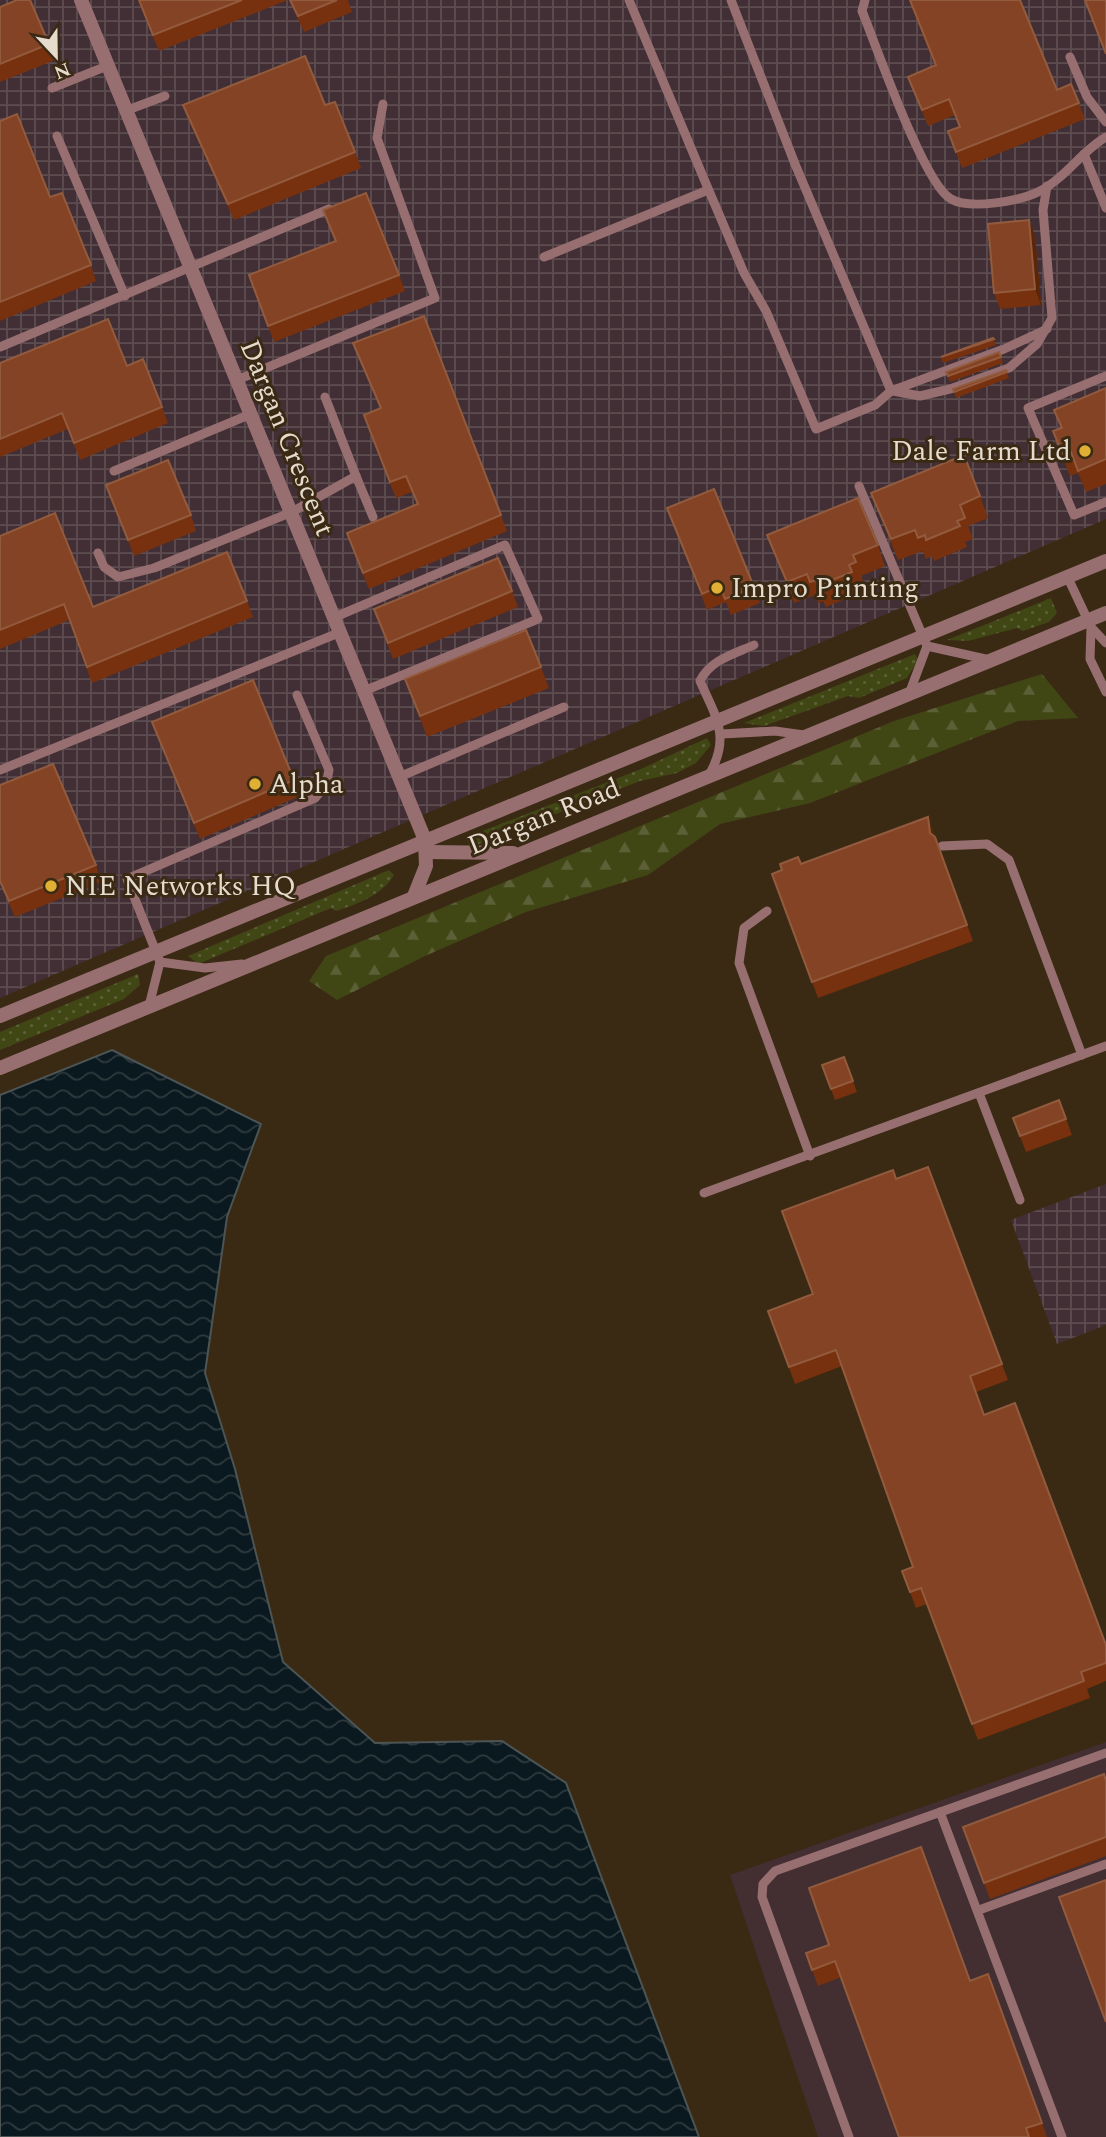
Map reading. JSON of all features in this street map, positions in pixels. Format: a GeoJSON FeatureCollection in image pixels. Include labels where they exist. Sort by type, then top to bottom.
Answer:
{"type":"FeatureCollection","features":[{"type":"Feature","properties":{"kind":"street","name":"Dargan Crescent"},"geometry":{"type":"LineString","coordinates":[[81,0],[335,617],[426,846]]}},
{"type":"Feature","properties":{"kind":"street","name":"Dargan Road"},"geometry":{"type":"LineString","coordinates":[[0,1016],[158,956],[426,846],[717,720],[924,642],[1067,576],[1106,561]]}},
{"type":"Feature","properties":{"kind":"street","name":"Dargan Road"},"geometry":{"type":"LineString","coordinates":[[0,1068],[991,660],[1089,624],[1106,613]]}},
{"type":"Feature","properties":{"kind":"street"},"geometry":{"type":"LineString","coordinates":[[414,896],[426,866],[426,846],[522,853]]}},
{"type":"Feature","properties":{"kind":"lane"},"geometry":{"type":"LineString","coordinates":[[629,0],[708,190],[744,272],[766,311],[816,429],[875,405],[891,391],[1003,349],[1047,329]]}},
{"type":"Feature","properties":{"kind":"lane"},"geometry":{"type":"LineString","coordinates":[[730,0],[795,164],[891,391]]}},
{"type":"Feature","properties":{"kind":"lane"},"geometry":{"type":"LineString","coordinates":[[865,0],[862,11],[929,174],[949,199],[968,204],[1018,200],[1048,186],[1106,137]]}},
{"type":"Feature","properties":{"kind":"lane"},"geometry":{"type":"LineString","coordinates":[[1070,57],[1087,97],[1106,122]]}},
{"type":"Feature","properties":{"kind":"lane"},"geometry":{"type":"LineString","coordinates":[[52,88],[107,66]]}},
{"type":"Feature","properties":{"kind":"lane"},"geometry":{"type":"LineString","coordinates":[[125,111],[165,96]]}},
{"type":"Feature","properties":{"kind":"lane"},"geometry":{"type":"LineString","coordinates":[[237,380],[435,298],[377,138],[383,104]]}},
{"type":"Feature","properties":{"kind":"lane"},"geometry":{"type":"LineString","coordinates":[[57,136],[125,296]]}},
{"type":"Feature","properties":{"kind":"lane"},"geometry":{"type":"LineString","coordinates":[[1084,154],[1106,208]]}},
{"type":"Feature","properties":{"kind":"lane"},"geometry":{"type":"LineString","coordinates":[[891,391],[920,396],[950,389],[1009,368],[1037,344],[1052,318],[1043,210],[1048,186]]}},
{"type":"Feature","properties":{"kind":"lane"},"geometry":{"type":"LineString","coordinates":[[544,257],[708,190]]}},
{"type":"Feature","properties":{"kind":"lane"},"geometry":{"type":"LineString","coordinates":[[0,347],[329,209]]}},
{"type":"Feature","properties":{"kind":"lane"},"geometry":{"type":"LineString","coordinates":[[1106,376],[1028,408],[1074,515],[1106,502]]}},
{"type":"Feature","properties":{"kind":"lane"},"geometry":{"type":"LineString","coordinates":[[325,397],[373,517]]}},
{"type":"Feature","properties":{"kind":"lane"},"geometry":{"type":"LineString","coordinates":[[114,471],[251,414]]}},
{"type":"Feature","properties":{"kind":"lane"},"geometry":{"type":"LineString","coordinates":[[98,553],[104,567],[118,577],[154,568],[292,512],[356,476]]}},
{"type":"Feature","properties":{"kind":"lane"},"geometry":{"type":"LineString","coordinates":[[859,486],[924,642],[909,694]]}},
{"type":"Feature","properties":{"kind":"lane"},"geometry":{"type":"LineString","coordinates":[[335,617],[505,545],[538,620],[364,691]]}},
{"type":"Feature","properties":{"kind":"lane"},"geometry":{"type":"LineString","coordinates":[[1067,576],[1089,624],[1106,643]]}},
{"type":"Feature","properties":{"kind":"lane"},"geometry":{"type":"LineString","coordinates":[[1089,624],[1090,659],[1106,692]]}},
{"type":"Feature","properties":{"kind":"lane"},"geometry":{"type":"LineString","coordinates":[[0,770],[341,632]]}},
{"type":"Feature","properties":{"kind":"lane"},"geometry":{"type":"LineString","coordinates":[[924,642],[991,660]]}},
{"type":"Feature","properties":{"kind":"lane"},"geometry":{"type":"LineString","coordinates":[[709,777],[717,762],[722,734],[701,681],[705,672],[720,660],[754,645]]}},
{"type":"Feature","properties":{"kind":"lane"},"geometry":{"type":"LineString","coordinates":[[149,1006],[158,956],[127,879],[315,798],[327,785],[329,770],[298,695]]}},
{"type":"Feature","properties":{"kind":"lane"},"geometry":{"type":"LineString","coordinates":[[399,777],[564,707]]}},
{"type":"Feature","properties":{"kind":"lane"},"geometry":{"type":"LineString","coordinates":[[722,734],[775,731],[809,735]]}},
{"type":"Feature","properties":{"kind":"lane"},"geometry":{"type":"LineString","coordinates":[[942,846],[987,844],[1009,860],[1082,1055]]}},
{"type":"Feature","properties":{"kind":"lane"},"geometry":{"type":"LineString","coordinates":[[767,911],[744,928],[739,963],[810,1156]]}},
{"type":"Feature","properties":{"kind":"lane"},"geometry":{"type":"LineString","coordinates":[[158,956],[205,968],[254,962]]}},
{"type":"Feature","properties":{"kind":"lane"},"geometry":{"type":"LineString","coordinates":[[705,1193],[1106,1046]]}},
{"type":"Feature","properties":{"kind":"lane"},"geometry":{"type":"LineString","coordinates":[[979,1093],[1020,1200]]}},
{"type":"Feature","properties":{"kind":"lane"},"geometry":{"type":"LineString","coordinates":[[849,2137],[762,1897],[763,1884],[775,1871],[1106,1754]]}},
{"type":"Feature","properties":{"kind":"lane"},"geometry":{"type":"LineString","coordinates":[[940,1812],[1062,2137]]}},
{"type":"Feature","properties":{"kind":"lane"},"geometry":{"type":"LineString","coordinates":[[979,1910],[1106,1864]]}},
{"type":"Feature","properties":{"kind":"shaded area"},"geometry":{"type":"Polygon","coordinates":[[[0,0],[1106,0],[1106,519],[0,998],[0,0]]]}},
{"type":"Feature","properties":{"kind":"shaded area"},"geometry":{"type":"Polygon","coordinates":[[[1106,1184],[1106,1325],[1057,1344],[1011,1220],[1106,1184]]]}},
{"type":"Feature","properties":{"kind":"shaded area"},"geometry":{"type":"Polygon","coordinates":[[[1106,1742],[1106,2137],[818,2137],[730,1875],[1106,1742]]]}},
{"type":"Feature","properties":{"kind":"green space"},"geometry":{"type":"Polygon","coordinates":[[[1051,598],[1057,613],[1049,622],[1023,631],[1017,628],[968,641],[947,640],[1051,598]]]}},
{"type":"Feature","properties":{"kind":"green space"},"geometry":{"type":"Polygon","coordinates":[[[915,654],[918,660],[907,678],[859,698],[848,696],[764,726],[744,723],[915,654]]]}},
{"type":"Feature","properties":{"kind":"green space"},"geometry":{"type":"Polygon","coordinates":[[[1042,674],[1078,718],[1018,721],[810,803],[720,824],[648,875],[526,912],[425,956],[337,1000],[309,981],[326,956],[894,721],[1042,674]]]}},
{"type":"Feature","properties":{"kind":"green space"},"geometry":{"type":"Polygon","coordinates":[[[707,738],[711,745],[696,763],[677,773],[640,781],[479,844],[470,846],[465,838],[641,769],[707,738]]]}},
{"type":"Feature","properties":{"kind":"green space"},"geometry":{"type":"Polygon","coordinates":[[[389,870],[394,875],[389,882],[361,902],[336,911],[331,908],[198,964],[188,956],[389,870]]]}},
{"type":"Feature","properties":{"kind":"green space"},"geometry":{"type":"Polygon","coordinates":[[[138,974],[140,985],[124,999],[0,1050],[0,1032],[138,974]]]}},
{"type":"Feature","properties":{"kind":"water"},"geometry":{"type":"Polygon","coordinates":[[[112,1050],[261,1124],[227,1217],[205,1373],[235,1469],[283,1662],[375,1743],[502,1741],[566,1783],[699,2137],[0,2137],[0,1095],[112,1050]]]}},
{"type":"Feature","properties":{"kind":"building"},"geometry":{"type":"Polygon","coordinates":[[[17,0],[30,0],[49,44],[0,64],[0,7],[17,0]]]}},
{"type":"Feature","properties":{"kind":"building"},"geometry":{"type":"Polygon","coordinates":[[[139,0],[242,0],[153,35],[139,0]]]}},
{"type":"Feature","properties":{"kind":"building"},"geometry":{"type":"Polygon","coordinates":[[[290,0],[337,0],[298,16],[290,0]]]}},
{"type":"Feature","properties":{"kind":"building"},"geometry":{"type":"Polygon","coordinates":[[[910,0],[1020,0],[1057,90],[1071,84],[1079,103],[956,152],[948,131],[960,127],[949,99],[922,110],[908,77],[936,65],[910,0]]]}},
{"type":"Feature","properties":{"kind":"building"},"geometry":{"type":"Polygon","coordinates":[[[1085,0],[1106,0],[1106,54],[1085,0]]]}},
{"type":"Feature","properties":{"kind":"building"},"geometry":{"type":"Polygon","coordinates":[[[305,56],[325,105],[335,102],[355,152],[228,204],[183,105],[305,56]]]}},
{"type":"Feature","properties":{"kind":"building"},"geometry":{"type":"Polygon","coordinates":[[[17,114],[50,197],[62,193],[91,265],[0,302],[0,121],[17,114]]]}},
{"type":"Feature","properties":{"kind":"building"},"geometry":{"type":"Polygon","coordinates":[[[366,193],[399,275],[268,326],[249,275],[336,241],[323,210],[366,193]]]}},
{"type":"Feature","properties":{"kind":"building"},"geometry":{"type":"Polygon","coordinates":[[[1029,220],[1035,289],[994,293],[988,224],[1029,220]]]}},
{"type":"Feature","properties":{"kind":"building"},"geometry":{"type":"Polygon","coordinates":[[[424,316],[501,515],[363,573],[347,533],[418,504],[406,476],[390,482],[364,415],[381,408],[353,343],[424,316]]]}},
{"type":"Feature","properties":{"kind":"building"},"geometry":{"type":"Polygon","coordinates":[[[108,319],[127,366],[143,359],[162,407],[74,443],[62,413],[0,439],[0,363],[108,319]]]}},
{"type":"Feature","properties":{"kind":"building"},"geometry":{"type":"Polygon","coordinates":[[[993,338],[994,339],[941,357],[993,338]]]}},
{"type":"Feature","properties":{"kind":"building"},"geometry":{"type":"Polygon","coordinates":[[[999,352],[1001,357],[948,376],[946,372],[999,352]]]}},
{"type":"Feature","properties":{"kind":"building"},"geometry":{"type":"Polygon","coordinates":[[[1006,370],[1007,372],[954,392],[953,389],[1006,370]]]}},
{"type":"Feature","properties":{"kind":"building"},"geometry":{"type":"Polygon","coordinates":[[[1106,388],[1106,459],[1078,471],[1071,452],[1063,455],[1053,431],[1062,428],[1054,410],[1106,388]]]}},
{"type":"Feature","properties":{"kind":"building"},"geometry":{"type":"Polygon","coordinates":[[[964,455],[980,496],[960,505],[965,518],[957,521],[960,526],[926,540],[925,535],[918,538],[915,530],[891,539],[871,493],[964,455]]]}},
{"type":"Feature","properties":{"kind":"building"},"geometry":{"type":"Polygon","coordinates":[[[168,460],[191,515],[128,540],[106,485],[168,460]]]}},
{"type":"Feature","properties":{"kind":"building"},"geometry":{"type":"Polygon","coordinates":[[[714,489],[754,587],[725,599],[720,586],[702,594],[667,508],[714,489]]]}},
{"type":"Feature","properties":{"kind":"building"},"geometry":{"type":"Polygon","coordinates":[[[858,498],[878,545],[853,555],[856,562],[849,565],[852,572],[818,586],[816,580],[810,582],[807,574],[787,582],[767,535],[858,498]]]}},
{"type":"Feature","properties":{"kind":"building"},"geometry":{"type":"Polygon","coordinates":[[[55,513],[93,607],[227,552],[247,601],[87,667],[64,604],[0,630],[0,536],[55,513]]]}},
{"type":"Feature","properties":{"kind":"building"},"geometry":{"type":"Polygon","coordinates":[[[498,558],[512,591],[388,643],[374,609],[498,558]]]}},
{"type":"Feature","properties":{"kind":"building"},"geometry":{"type":"Polygon","coordinates":[[[526,630],[541,667],[420,716],[405,679],[526,630]]]}},
{"type":"Feature","properties":{"kind":"building"},"geometry":{"type":"Polygon","coordinates":[[[253,680],[294,780],[194,823],[152,722],[253,680]]]}},
{"type":"Feature","properties":{"kind":"building"},"geometry":{"type":"Polygon","coordinates":[[[53,764],[96,865],[9,901],[0,881],[0,785],[53,764]]]}},
{"type":"Feature","properties":{"kind":"building"},"geometry":{"type":"Polygon","coordinates":[[[928,817],[930,833],[935,837],[967,925],[812,982],[772,874],[782,870],[780,864],[798,857],[801,864],[928,817]]]}},
{"type":"Feature","properties":{"kind":"building"},"geometry":{"type":"Polygon","coordinates":[[[844,1057],[853,1081],[831,1089],[822,1065],[844,1057]]]}},
{"type":"Feature","properties":{"kind":"building"},"geometry":{"type":"Polygon","coordinates":[[[1059,1100],[1066,1119],[1020,1136],[1013,1118],[1059,1100]]]}},
{"type":"Feature","properties":{"kind":"building"},"geometry":{"type":"Polygon","coordinates":[[[928,1167],[1002,1364],[970,1376],[984,1415],[1015,1403],[1106,1645],[1106,1663],[1081,1672],[1084,1681],[972,1724],[921,1588],[910,1592],[902,1571],[913,1567],[836,1350],[789,1367],[768,1311],[813,1294],[782,1211],[893,1170],[896,1179],[928,1167]]]}},
{"type":"Feature","properties":{"kind":"building"},"geometry":{"type":"Polygon","coordinates":[[[1104,1774],[1106,1837],[984,1883],[963,1827],[1104,1774]]]}},
{"type":"Feature","properties":{"kind":"building"},"geometry":{"type":"Polygon","coordinates":[[[921,1847],[970,1981],[988,1974],[1042,2123],[1026,2128],[1029,2137],[899,2137],[835,1961],[812,1970],[806,1953],[829,1945],[809,1888],[921,1847]]]}},
{"type":"Feature","properties":{"kind":"building"},"geometry":{"type":"Polygon","coordinates":[[[1106,1880],[1106,2022],[1059,1897],[1106,1880]]]}},
{"type":"Feature","properties":{"kind":"place","name":"Dale Farm Ltd"},"geometry":{"type":"Point","coordinates":[1085,451]}},
{"type":"Feature","properties":{"kind":"place","name":"Impro Printing"},"geometry":{"type":"Point","coordinates":[717,588]}},
{"type":"Feature","properties":{"kind":"place","name":"Alpha"},"geometry":{"type":"Point","coordinates":[255,784]}},
{"type":"Feature","properties":{"kind":"place","name":"NIE Networks HQ"},"geometry":{"type":"Point","coordinates":[51,886]}}]}
